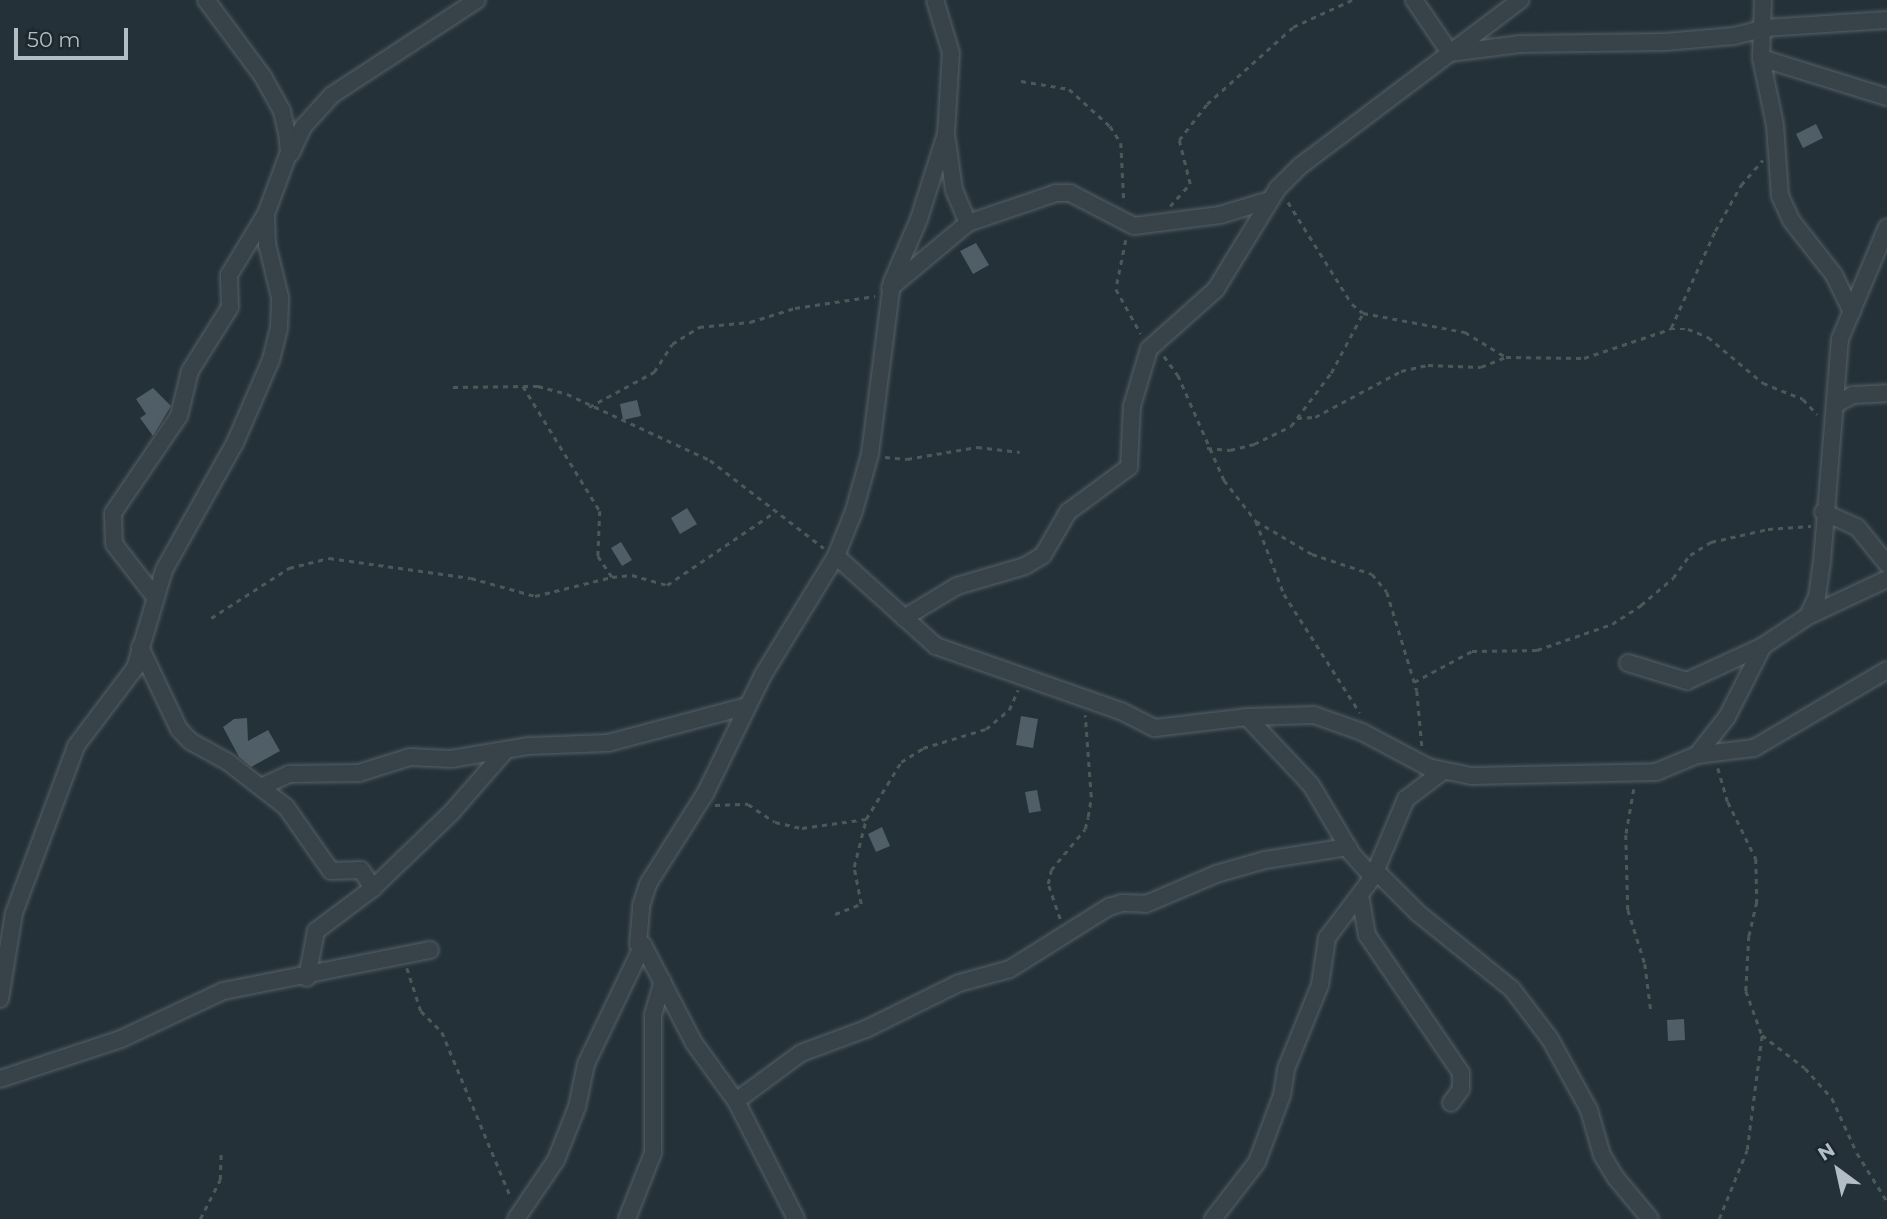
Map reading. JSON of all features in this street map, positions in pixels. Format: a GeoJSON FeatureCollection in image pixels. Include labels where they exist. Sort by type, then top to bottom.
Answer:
{"type":"FeatureCollection","features":[{"type":"Feature","properties":{"kind":"street"},"geometry":{"type":"LineString","coordinates":[[155,597],[114,544],[113,513],[179,416],[190,371],[230,307],[229,275],[266,214],[289,152],[282,111],[264,78],[206,0]]}},
{"type":"Feature","properties":{"kind":"street"},"geometry":{"type":"LineString","coordinates":[[282,167],[303,127],[332,95],[477,0]]}},
{"type":"Feature","properties":{"kind":"street"},"geometry":{"type":"LineString","coordinates":[[935,0],[951,53],[946,134],[954,190],[968,223]]}},
{"type":"Feature","properties":{"kind":"street"},"geometry":{"type":"LineString","coordinates":[[1414,0],[1450,53]]}},
{"type":"Feature","properties":{"kind":"street"},"geometry":{"type":"LineString","coordinates":[[904,618],[957,586],[1025,566],[1043,555],[1068,512],[1129,467],[1132,406],[1151,346],[1216,289],[1266,201],[1300,166],[1520,0]]}},
{"type":"Feature","properties":{"kind":"street"},"geometry":{"type":"LineString","coordinates":[[1763,0],[1765,28],[1761,58],[1780,196],[1791,220],[1820,254],[1852,312]]}},
{"type":"Feature","properties":{"kind":"street"},"geometry":{"type":"LineString","coordinates":[[1450,53],[1520,44],[1665,42],[1734,36],[1765,28],[1887,20]]}},
{"type":"Feature","properties":{"kind":"street"},"geometry":{"type":"LineString","coordinates":[[1761,58],[1887,97]]}},
{"type":"Feature","properties":{"kind":"street"},"geometry":{"type":"LineString","coordinates":[[796,1219],[736,1101],[694,1043],[643,945],[638,944],[641,906],[648,884],[693,814],[747,706],[836,556],[870,454],[890,292],[946,134]]}},
{"type":"Feature","properties":{"kind":"street"},"geometry":{"type":"LineString","coordinates":[[890,292],[968,223],[1063,191],[1129,223],[1220,215],[1266,201]]}},
{"type":"Feature","properties":{"kind":"street"},"geometry":{"type":"LineString","coordinates":[[0,999],[14,913],[76,747],[127,683],[172,553],[235,443],[271,360],[280,312],[266,214]]}},
{"type":"Feature","properties":{"kind":"street"},"geometry":{"type":"LineString","coordinates":[[1808,616],[1817,597],[1822,519],[1832,429],[1838,403],[1840,339],[1887,227]]}},
{"type":"Feature","properties":{"kind":"street"},"geometry":{"type":"LineString","coordinates":[[1838,403],[1853,395],[1887,393]]}},
{"type":"Feature","properties":{"kind":"street"},"geometry":{"type":"LineString","coordinates":[[1822,519],[1857,527],[1887,564]]}},
{"type":"Feature","properties":{"kind":"street"},"geometry":{"type":"LineString","coordinates":[[836,556],[936,646],[1163,729],[1247,717],[1314,715],[1368,735],[1427,766],[1443,771],[1532,777],[1656,772],[1705,753],[1754,748],[1887,670]]}},
{"type":"Feature","properties":{"kind":"street"},"geometry":{"type":"LineString","coordinates":[[1628,663],[1687,681],[1763,646],[1808,616],[1887,579]]}},
{"type":"Feature","properties":{"kind":"street"},"geometry":{"type":"LineString","coordinates":[[1705,753],[1727,717],[1763,646]]}},
{"type":"Feature","properties":{"kind":"street"},"geometry":{"type":"LineString","coordinates":[[140,648],[179,729],[190,741],[261,787],[286,807],[331,871],[360,870],[373,888]]}},
{"type":"Feature","properties":{"kind":"street"},"geometry":{"type":"LineString","coordinates":[[261,787],[289,774],[359,773],[411,757],[451,759],[529,746],[608,743],[747,706]]}},
{"type":"Feature","properties":{"kind":"street"},"geometry":{"type":"LineString","coordinates":[[1247,717],[1311,785],[1348,847],[1418,913],[1512,989],[1550,1039],[1589,1110],[1609,1166],[1650,1219]]}},
{"type":"Feature","properties":{"kind":"street"},"geometry":{"type":"LineString","coordinates":[[307,978],[316,931],[373,888],[451,813],[505,751]]}},
{"type":"Feature","properties":{"kind":"street"},"geometry":{"type":"LineString","coordinates":[[1213,1219],[1257,1162],[1282,1095],[1286,1069],[1320,985],[1328,937],[1375,874],[1406,799],[1443,771]]}},
{"type":"Feature","properties":{"kind":"street"},"geometry":{"type":"LineString","coordinates":[[736,1101],[801,1054],[866,1029],[959,983],[1010,969],[1122,902],[1146,904],[1228,870],[1348,847]]}},
{"type":"Feature","properties":{"kind":"street"},"geometry":{"type":"LineString","coordinates":[[1360,895],[1372,943],[1461,1073],[1461,1089],[1451,1103]]}},
{"type":"Feature","properties":{"kind":"street"},"geometry":{"type":"LineString","coordinates":[[517,1219],[555,1160],[576,1107],[586,1064],[643,945]]}},
{"type":"Feature","properties":{"kind":"street"},"geometry":{"type":"LineString","coordinates":[[0,1079],[121,1039],[223,991],[307,978],[430,950]]}},
{"type":"Feature","properties":{"kind":"street"},"geometry":{"type":"LineString","coordinates":[[627,1219],[653,1153],[653,1015],[663,981]]}},
{"type":"Feature","properties":{"kind":"path"},"geometry":{"type":"LineString","coordinates":[[1157,222],[1190,184],[1179,140],[1207,104],[1293,27],[1352,0]]}},
{"type":"Feature","properties":{"kind":"path"},"geometry":{"type":"LineString","coordinates":[[1021,80],[1069,89],[1110,126],[1121,143],[1120,172],[1129,223],[1116,289],[1151,346],[1178,375],[1207,448],[1256,521],[1284,594],[1352,697],[1368,735]]}},
{"type":"Feature","properties":{"kind":"path"},"geometry":{"type":"LineString","coordinates":[[1670,329],[1741,184],[1774,147]]}},
{"type":"Feature","properties":{"kind":"path"},"geometry":{"type":"LineString","coordinates":[[1278,188],[1352,304],[1363,313],[1465,332],[1506,357]]}},
{"type":"Feature","properties":{"kind":"path"},"geometry":{"type":"LineString","coordinates":[[589,407],[654,372],[671,344],[699,327],[750,322],[847,298],[890,292]]}},
{"type":"Feature","properties":{"kind":"path"},"geometry":{"type":"LineString","coordinates":[[1207,448],[1230,450],[1278,436],[1297,418],[1331,373],[1363,313]]}},
{"type":"Feature","properties":{"kind":"path"},"geometry":{"type":"LineString","coordinates":[[1297,418],[1315,417],[1401,371],[1428,365],[1481,367],[1506,357],[1584,358],[1670,329],[1688,329],[1707,337],[1763,383],[1803,400],[1832,429]]}},
{"type":"Feature","properties":{"kind":"path"},"geometry":{"type":"LineString","coordinates":[[523,386],[600,512],[598,556],[612,577]]}},
{"type":"Feature","properties":{"kind":"path"},"geometry":{"type":"LineString","coordinates":[[453,387],[523,386],[567,394],[589,407],[710,460],[836,556]]}},
{"type":"Feature","properties":{"kind":"path"},"geometry":{"type":"LineString","coordinates":[[870,454],[907,459],[977,446],[1020,452]]}},
{"type":"Feature","properties":{"kind":"path"},"geometry":{"type":"LineString","coordinates":[[211,618],[289,568],[329,558],[471,578],[535,596],[612,577],[632,575],[667,585],[775,512]]}},
{"type":"Feature","properties":{"kind":"path"},"geometry":{"type":"LineString","coordinates":[[1414,682],[1472,651],[1537,650],[1612,624],[1673,579],[1690,555],[1711,542],[1822,519]]}},
{"type":"Feature","properties":{"kind":"path"},"geometry":{"type":"LineString","coordinates":[[1256,521],[1312,554],[1372,574],[1394,607],[1414,682],[1427,766]]}},
{"type":"Feature","properties":{"kind":"path"},"geometry":{"type":"LineString","coordinates":[[835,914],[861,904],[855,867],[866,819],[882,788],[908,756],[998,721],[1017,696],[1022,677]]}},
{"type":"Feature","properties":{"kind":"path"},"geometry":{"type":"LineString","coordinates":[[1069,934],[1052,905],[1048,884],[1051,870],[1085,829],[1088,817],[1091,797],[1085,701]]}},
{"type":"Feature","properties":{"kind":"path"},"geometry":{"type":"LineString","coordinates":[[1705,753],[1756,859],[1758,902],[1749,936],[1746,991],[1762,1035],[1747,1150],[1719,1219]]}},
{"type":"Feature","properties":{"kind":"path"},"geometry":{"type":"LineString","coordinates":[[1637,772],[1626,835],[1628,910],[1645,964],[1651,1011]]}},
{"type":"Feature","properties":{"kind":"path"},"geometry":{"type":"LineString","coordinates":[[693,814],[736,802],[795,827],[866,819]]}},
{"type":"Feature","properties":{"kind":"path"},"geometry":{"type":"LineString","coordinates":[[405,956],[408,979],[421,1011],[442,1031],[517,1219]]}},
{"type":"Feature","properties":{"kind":"path"},"geometry":{"type":"LineString","coordinates":[[1762,1035],[1805,1068],[1832,1098],[1857,1153],[1887,1200]]}},
{"type":"Feature","properties":{"kind":"path"},"geometry":{"type":"LineString","coordinates":[[200,1219],[220,1180],[221,1154]]}},
{"type":"Feature","properties":{"kind":"building"},"geometry":{"type":"Polygon","coordinates":[[[1816,124],[1823,138],[1803,148],[1796,134],[1816,124]]]}},
{"type":"Feature","properties":{"kind":"building"},"geometry":{"type":"Polygon","coordinates":[[[976,243],[989,265],[973,274],[960,251],[976,243]]]}},
{"type":"Feature","properties":{"kind":"building"},"geometry":{"type":"Polygon","coordinates":[[[153,388],[171,406],[153,436],[140,418],[146,414],[136,399],[153,388]]]}},
{"type":"Feature","properties":{"kind":"building"},"geometry":{"type":"Polygon","coordinates":[[[637,400],[641,416],[623,420],[620,404],[637,400]]]}},
{"type":"Feature","properties":{"kind":"building"},"geometry":{"type":"Polygon","coordinates":[[[687,508],[697,524],[680,534],[671,518],[687,508]]]}},
{"type":"Feature","properties":{"kind":"building"},"geometry":{"type":"Polygon","coordinates":[[[621,542],[632,560],[622,566],[611,548],[621,542]]]}},
{"type":"Feature","properties":{"kind":"building"},"geometry":{"type":"Polygon","coordinates":[[[1021,716],[1038,719],[1033,748],[1016,745],[1021,716]]]}},
{"type":"Feature","properties":{"kind":"building"},"geometry":{"type":"Polygon","coordinates":[[[247,718],[248,741],[268,730],[280,751],[251,767],[239,757],[223,727],[234,719],[247,718]]]}},
{"type":"Feature","properties":{"kind":"building"},"geometry":{"type":"Polygon","coordinates":[[[1037,790],[1041,811],[1029,813],[1025,792],[1037,790]]]}},
{"type":"Feature","properties":{"kind":"building"},"geometry":{"type":"Polygon","coordinates":[[[882,827],[890,846],[876,852],[868,834],[882,827]]]}},
{"type":"Feature","properties":{"kind":"building"},"geometry":{"type":"Polygon","coordinates":[[[1684,1019],[1685,1040],[1668,1041],[1667,1020],[1684,1019]]]}}]}
